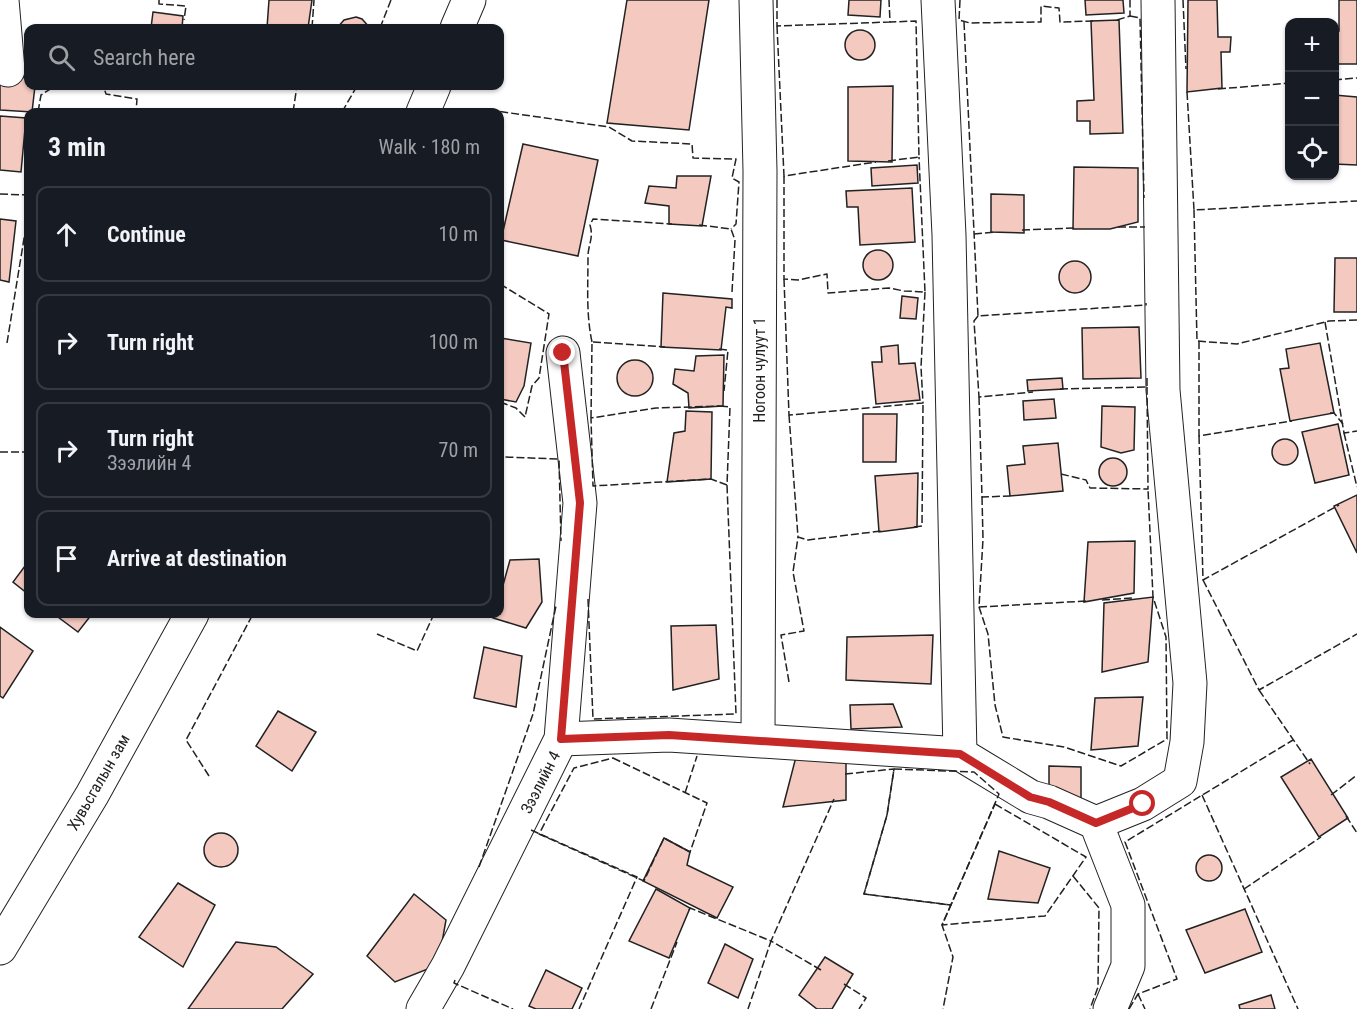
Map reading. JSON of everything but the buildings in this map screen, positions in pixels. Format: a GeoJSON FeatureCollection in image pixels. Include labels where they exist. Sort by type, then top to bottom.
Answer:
{"type":"FeatureCollection","features":[{"type":"Feature","properties":{"kind":"street"},"geometry":{"type":"LineString","coordinates":[[2,0],[8,70]]}},
{"type":"Feature","properties":{"kind":"street"},"geometry":{"type":"LineString","coordinates":[[460,24],[469,0]]}},
{"type":"Feature","properties":{"kind":"street","name":"Ногоон чулуут 1"},"geometry":{"type":"LineString","coordinates":[[756,0],[760,171],[758,740]]}},
{"type":"Feature","properties":{"kind":"street"},"geometry":{"type":"LineString","coordinates":[[938,0],[949,235],[960,754]]}},
{"type":"Feature","properties":{"kind":"street"},"geometry":{"type":"LineString","coordinates":[[1096,823],[1143,804],[1180,782],[1187,742],[1190,683],[1164,390],[1158,0]]}},
{"type":"Feature","properties":{"kind":"street"},"geometry":{"type":"LineString","coordinates":[[425,108],[432,90]]}},
{"type":"Feature","properties":{"kind":"street","name":"Зээлийн 4"},"geometry":{"type":"LineString","coordinates":[[435,1006],[453,956],[561,739],[580,503],[563,353]]}},
{"type":"Feature","properties":{"kind":"street","name":"Хувьсгалын зам"},"geometry":{"type":"LineString","coordinates":[[0,948],[92,795],[190,618]]}},
{"type":"Feature","properties":{"kind":"street"},"geometry":{"type":"LineString","coordinates":[[561,739],[669,735],[960,754],[1030,797],[1049,802],[1096,823],[1128,905],[1128,966],[1110,1009]]}},
{"type":"Feature","properties":{"kind":"fence"},"geometry":{"type":"LineString","coordinates":[[159,0],[159,4],[186,6],[184,20]]}},
{"type":"Feature","properties":{"kind":"fence"},"geometry":{"type":"LineString","coordinates":[[312,24],[314,0]]}},
{"type":"Feature","properties":{"kind":"fence"},"geometry":{"type":"LineString","coordinates":[[382,24],[391,0]]}},
{"type":"Feature","properties":{"kind":"fence"},"geometry":{"type":"LineString","coordinates":[[777,0],[777,26],[890,22],[889,0]]}},
{"type":"Feature","properties":{"kind":"fence"},"geometry":{"type":"LineString","coordinates":[[960,0],[959,20],[970,23],[1041,22],[1041,6],[1059,8],[1060,22],[1093,21]]}},
{"type":"Feature","properties":{"kind":"fence"},"geometry":{"type":"LineString","coordinates":[[1117,20],[1130,16],[1130,0]]}},
{"type":"Feature","properties":{"kind":"fence"},"geometry":{"type":"LineString","coordinates":[[1183,0],[1186,69]]}},
{"type":"Feature","properties":{"kind":"fence"},"geometry":{"type":"LineString","coordinates":[[1130,16],[1140,18],[1144,198]]}},
{"type":"Feature","properties":{"kind":"fence"},"geometry":{"type":"LineString","coordinates":[[888,161],[919,157],[916,21],[890,22]]}},
{"type":"Feature","properties":{"kind":"fence"},"geometry":{"type":"LineString","coordinates":[[964,22],[978,316],[1146,305],[1146,303]]}},
{"type":"Feature","properties":{"kind":"fence"},"geometry":{"type":"LineString","coordinates":[[777,26],[784,176],[876,162]]}},
{"type":"Feature","properties":{"kind":"fence"},"geometry":{"type":"LineString","coordinates":[[1339,80],[1357,78]]}},
{"type":"Feature","properties":{"kind":"fence"},"geometry":{"type":"LineString","coordinates":[[1218,89],[1285,83]]}},
{"type":"Feature","properties":{"kind":"fence"},"geometry":{"type":"LineString","coordinates":[[39,108],[41,95],[49,90]]}},
{"type":"Feature","properties":{"kind":"fence"},"geometry":{"type":"LineString","coordinates":[[105,90],[106,94],[137,99],[136,108]]}},
{"type":"Feature","properties":{"kind":"fence"},"geometry":{"type":"LineString","coordinates":[[294,108],[296,90]]}},
{"type":"Feature","properties":{"kind":"fence"},"geometry":{"type":"LineString","coordinates":[[344,108],[355,90]]}},
{"type":"Feature","properties":{"kind":"fence"},"geometry":{"type":"LineString","coordinates":[[1187,92],[1194,210],[1357,201]]}},
{"type":"Feature","properties":{"kind":"fence"},"geometry":{"type":"LineString","coordinates":[[504,112],[609,127],[632,141],[692,144],[693,158],[736,159],[732,178],[739,182],[736,224],[731,229]]}},
{"type":"Feature","properties":{"kind":"fence"},"geometry":{"type":"LineString","coordinates":[[784,176],[784,279],[798,280],[827,274],[828,293],[889,288],[925,292],[919,157]]}},
{"type":"Feature","properties":{"kind":"fence"},"geometry":{"type":"LineString","coordinates":[[0,194],[24,195]]}},
{"type":"Feature","properties":{"kind":"fence"},"geometry":{"type":"LineString","coordinates":[[1194,210],[1197,341],[1237,344],[1329,321],[1357,320]]}},
{"type":"Feature","properties":{"kind":"fence"},"geometry":{"type":"LineString","coordinates":[[592,342],[589,321],[588,252],[590,225],[593,219],[672,224]]}},
{"type":"Feature","properties":{"kind":"fence"},"geometry":{"type":"LineString","coordinates":[[699,225],[731,229],[735,240],[732,292]]}},
{"type":"Feature","properties":{"kind":"fence"},"geometry":{"type":"LineString","coordinates":[[1118,227],[1145,227]]}},
{"type":"Feature","properties":{"kind":"fence"},"geometry":{"type":"LineString","coordinates":[[1022,230],[1076,228]]}},
{"type":"Feature","properties":{"kind":"fence"},"geometry":{"type":"LineString","coordinates":[[974,234],[995,232]]}},
{"type":"Feature","properties":{"kind":"fence"},"geometry":{"type":"LineString","coordinates":[[7,343],[24,239]]}},
{"type":"Feature","properties":{"kind":"fence"},"geometry":{"type":"LineString","coordinates":[[784,279],[789,415],[923,403],[921,367],[925,292]]}},
{"type":"Feature","properties":{"kind":"fence"},"geometry":{"type":"LineString","coordinates":[[504,286],[549,314],[539,378],[532,386],[525,417]]}},
{"type":"Feature","properties":{"kind":"fence"},"geometry":{"type":"LineString","coordinates":[[978,316],[974,321],[979,397],[1033,392]]}},
{"type":"Feature","properties":{"kind":"fence"},"geometry":{"type":"LineString","coordinates":[[1325,322],[1344,433],[1357,431]]}},
{"type":"Feature","properties":{"kind":"fence"},"geometry":{"type":"LineString","coordinates":[[1199,341],[1199,436],[1292,421]]}},
{"type":"Feature","properties":{"kind":"fence"},"geometry":{"type":"LineString","coordinates":[[591,418],[592,342],[665,347]]}},
{"type":"Feature","properties":{"kind":"fence"},"geometry":{"type":"LineString","coordinates":[[719,349],[728,350],[724,391]]}},
{"type":"Feature","properties":{"kind":"fence"},"geometry":{"type":"LineString","coordinates":[[1060,389],[1147,387],[1147,377]]}},
{"type":"Feature","properties":{"kind":"fence"},"geometry":{"type":"LineString","coordinates":[[1061,474],[1086,480],[1090,488],[1148,489],[1147,387]]}},
{"type":"Feature","properties":{"kind":"fence"},"geometry":{"type":"LineString","coordinates":[[979,397],[982,497],[1010,496]]}},
{"type":"Feature","properties":{"kind":"fence"},"geometry":{"type":"LineString","coordinates":[[914,527],[922,526],[923,403]]}},
{"type":"Feature","properties":{"kind":"fence"},"geometry":{"type":"LineString","coordinates":[[504,404],[516,408],[525,417]]}},
{"type":"Feature","properties":{"kind":"fence"},"geometry":{"type":"LineString","coordinates":[[720,406],[730,407],[727,485],[711,479],[593,486],[591,418],[656,408],[720,406]]}},
{"type":"Feature","properties":{"kind":"fence"},"geometry":{"type":"LineString","coordinates":[[1330,413],[1334,413],[1343,424]]}},
{"type":"Feature","properties":{"kind":"fence"},"geometry":{"type":"LineString","coordinates":[[789,415],[798,537],[808,540],[881,531]]}},
{"type":"Feature","properties":{"kind":"fence"},"geometry":{"type":"LineString","coordinates":[[1344,433],[1357,487]]}},
{"type":"Feature","properties":{"kind":"fence"},"geometry":{"type":"LineString","coordinates":[[1199,436],[1203,580],[1339,505]]}},
{"type":"Feature","properties":{"kind":"fence"},"geometry":{"type":"LineString","coordinates":[[0,452],[24,452]]}},
{"type":"Feature","properties":{"kind":"fence"},"geometry":{"type":"LineString","coordinates":[[504,457],[559,459],[561,541]]}},
{"type":"Feature","properties":{"kind":"fence"},"geometry":{"type":"LineString","coordinates":[[588,599],[593,719],[736,714],[727,485]]}},
{"type":"Feature","properties":{"kind":"fence"},"geometry":{"type":"LineString","coordinates":[[982,497],[983,539],[979,607],[988,634],[995,705],[1003,737],[1064,747],[1121,766],[1167,739],[1166,637],[1153,597],[1148,489]]}},
{"type":"Feature","properties":{"kind":"fence"},"geometry":{"type":"LineString","coordinates":[[789,682],[781,635],[804,631],[793,572],[798,537]]}},
{"type":"Feature","properties":{"kind":"fence"},"geometry":{"type":"LineString","coordinates":[[1203,580],[1259,690],[1357,634]]}},
{"type":"Feature","properties":{"kind":"fence"},"geometry":{"type":"LineString","coordinates":[[1102,600],[1132,598]]}},
{"type":"Feature","properties":{"kind":"fence"},"geometry":{"type":"LineString","coordinates":[[979,607],[1087,601]]}},
{"type":"Feature","properties":{"kind":"fence"},"geometry":{"type":"LineString","coordinates":[[479,867],[533,714],[556,606]]}},
{"type":"Feature","properties":{"kind":"fence"},"geometry":{"type":"LineString","coordinates":[[209,776],[186,740],[251,618]]}},
{"type":"Feature","properties":{"kind":"fence"},"geometry":{"type":"LineString","coordinates":[[377,634],[417,651],[432,618]]}},
{"type":"Feature","properties":{"kind":"fence"},"geometry":{"type":"LineString","coordinates":[[1259,690],[1310,764]]}},
{"type":"Feature","properties":{"kind":"fence"},"geometry":{"type":"LineString","coordinates":[[1129,1009],[1138,994],[1177,979],[1125,842],[1293,740]]}},
{"type":"Feature","properties":{"kind":"fence"},"geometry":{"type":"LineString","coordinates":[[685,793],[697,756]]}},
{"type":"Feature","properties":{"kind":"fence"},"geometry":{"type":"LineString","coordinates":[[613,758],[707,803],[690,852],[664,838],[644,881],[539,834],[574,768],[613,758]]}},
{"type":"Feature","properties":{"kind":"fence"},"geometry":{"type":"LineString","coordinates":[[894,769],[974,772],[999,794],[951,905],[864,894],[887,815],[894,769]]}},
{"type":"Feature","properties":{"kind":"fence"},"geometry":{"type":"LineString","coordinates":[[845,774],[894,769],[887,815],[864,894],[951,905],[942,925],[953,957],[943,1009]]}},
{"type":"Feature","properties":{"kind":"fence"},"geometry":{"type":"LineString","coordinates":[[1331,795],[1357,775]]}},
{"type":"Feature","properties":{"kind":"fence"},"geometry":{"type":"LineString","coordinates":[[1202,795],[1298,1009]]}},
{"type":"Feature","properties":{"kind":"fence"},"geometry":{"type":"LineString","coordinates":[[821,970],[771,941],[834,799]]}},
{"type":"Feature","properties":{"kind":"fence"},"geometry":{"type":"LineString","coordinates":[[995,804],[1086,857],[1045,916],[942,925],[995,804]]}},
{"type":"Feature","properties":{"kind":"fence"},"geometry":{"type":"LineString","coordinates":[[1346,816],[1357,833]]}},
{"type":"Feature","properties":{"kind":"fence"},"geometry":{"type":"LineString","coordinates":[[531,830],[637,877],[579,1009]]}},
{"type":"Feature","properties":{"kind":"fence"},"geometry":{"type":"LineString","coordinates":[[1244,889],[1321,837]]}},
{"type":"Feature","properties":{"kind":"fence"},"geometry":{"type":"LineString","coordinates":[[1073,876],[1099,908],[1098,987],[1090,1009]]}},
{"type":"Feature","properties":{"kind":"fence"},"geometry":{"type":"LineString","coordinates":[[689,910],[690,908],[771,941],[748,1009]]}},
{"type":"Feature","properties":{"kind":"fence"},"geometry":{"type":"LineString","coordinates":[[651,1009],[677,942]]}},
{"type":"Feature","properties":{"kind":"fence"},"geometry":{"type":"LineString","coordinates":[[455,980],[454,983],[513,1009]]}},
{"type":"Feature","properties":{"kind":"fence"},"geometry":{"type":"LineString","coordinates":[[844,984],[866,998],[859,1009]]}},
{"type":"Feature","properties":{"kind":"fence"},"geometry":{"type":"LineString","coordinates":[[1138,994],[1145,1009]]}},
{"type":"Feature","properties":{"kind":"route"},"geometry":{"type":"LineString","coordinates":[[563,353],[580,503],[561,739],[669,735],[960,754],[1030,797],[1049,802],[1096,823],[1143,804]]}}]}
